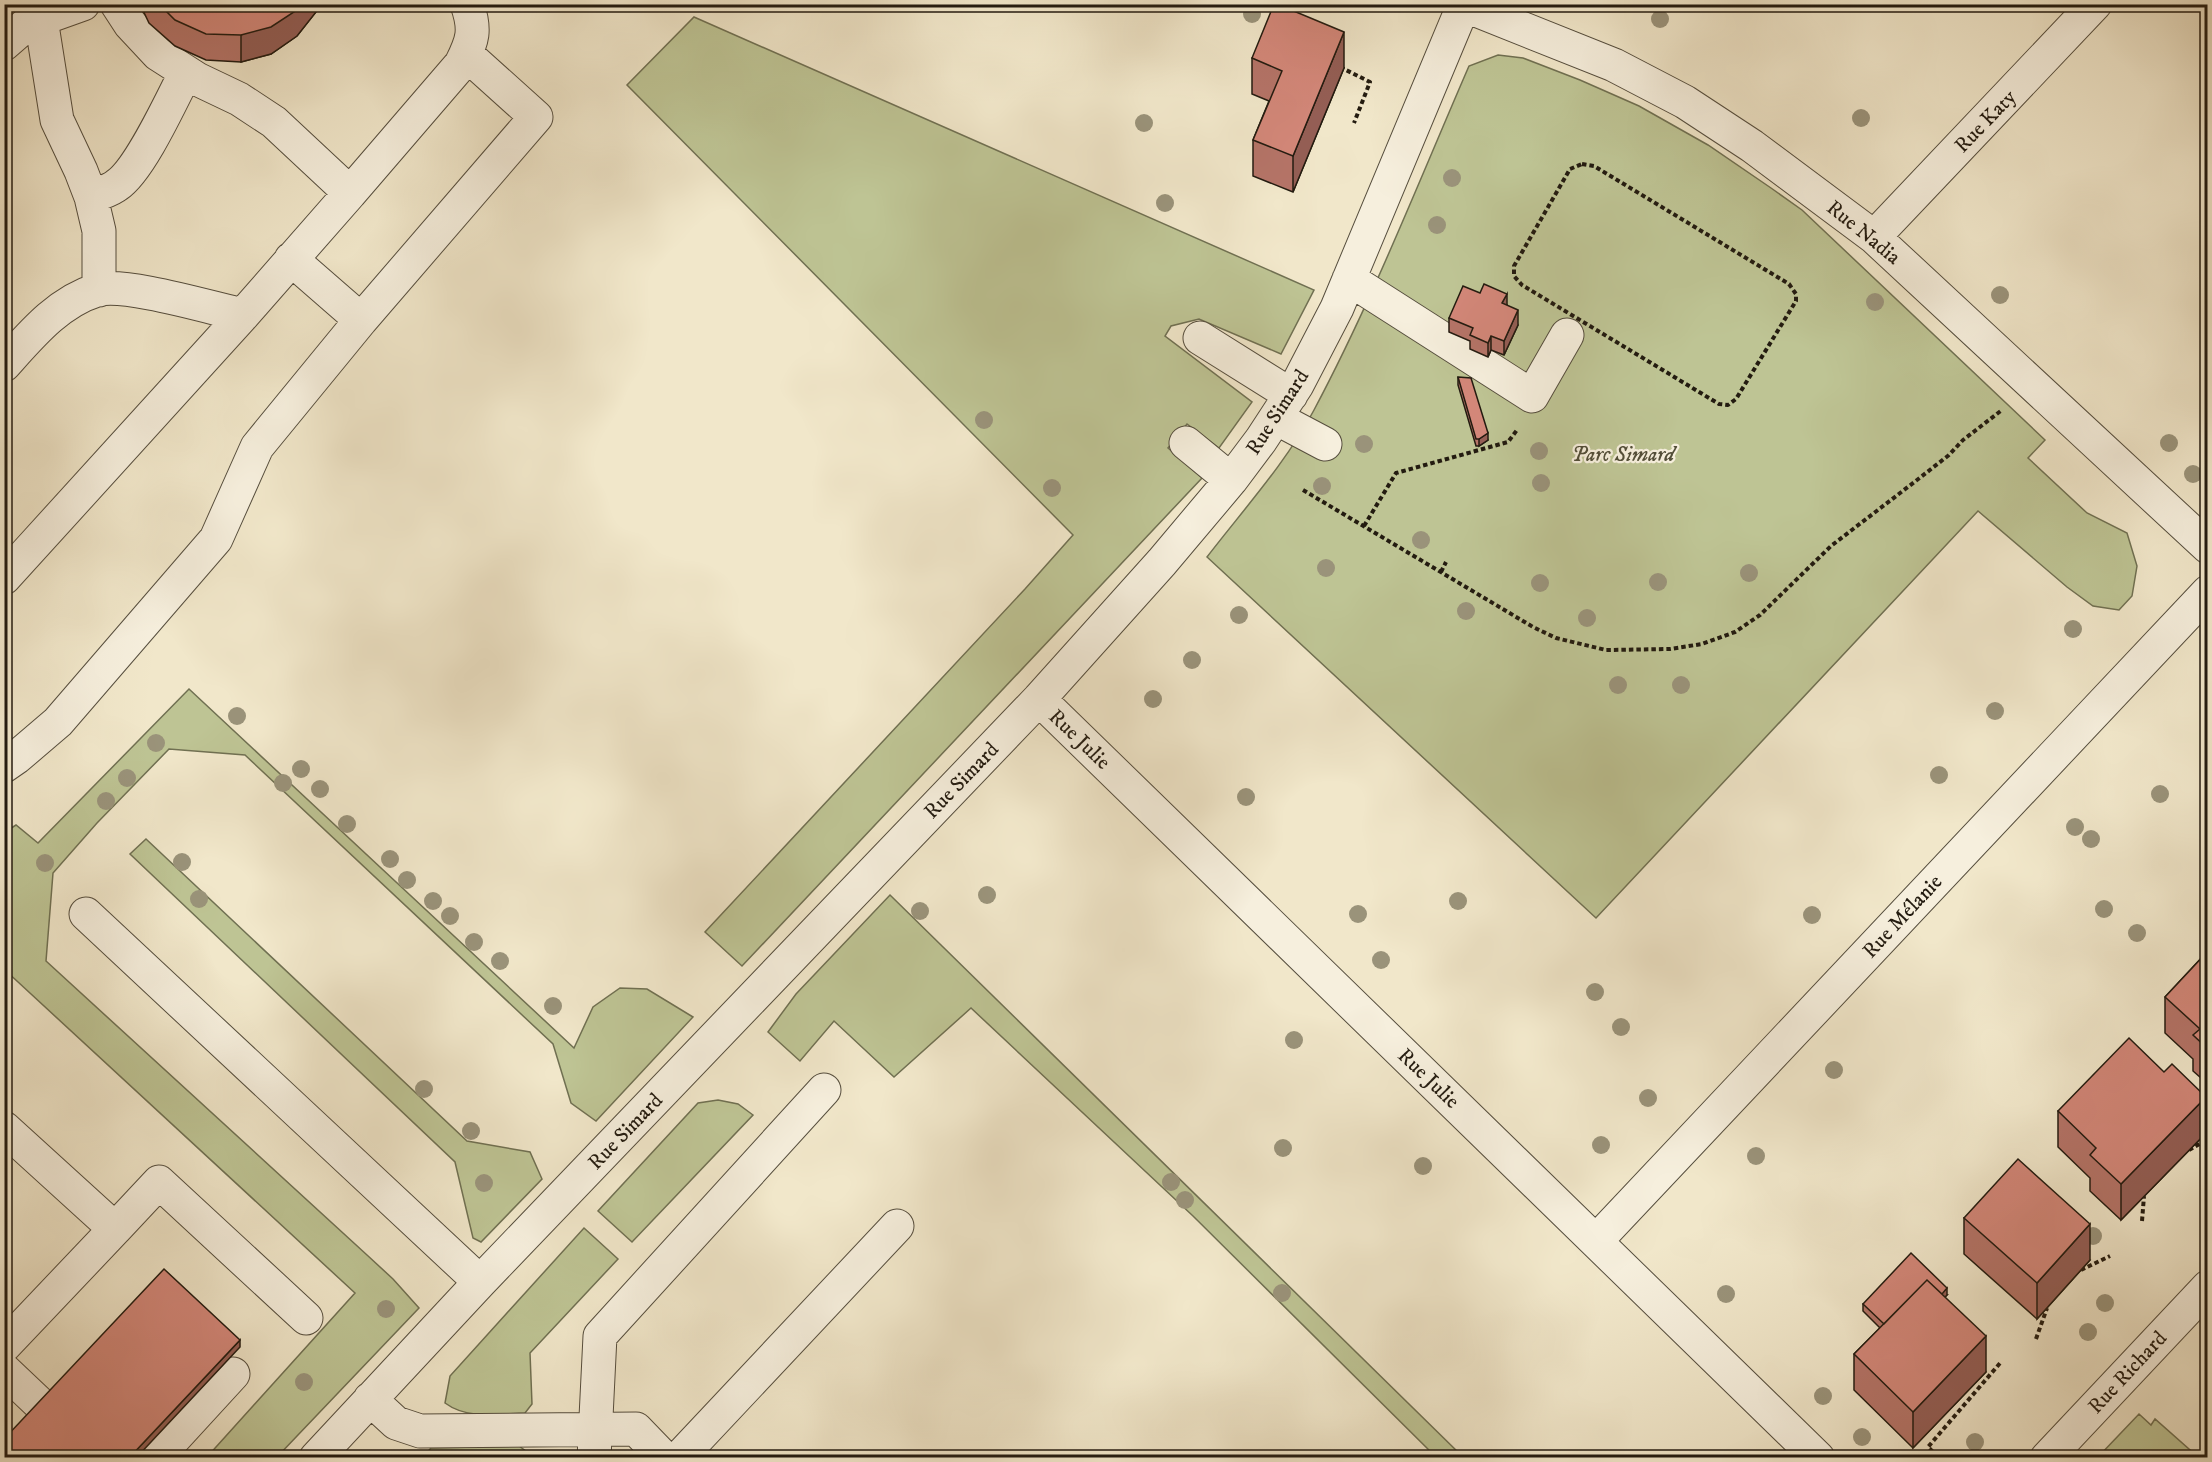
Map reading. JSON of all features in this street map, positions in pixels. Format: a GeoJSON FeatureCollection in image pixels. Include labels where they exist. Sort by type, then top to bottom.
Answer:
{"type":"FeatureCollection","features":[{"type":"Feature","properties":{"kind":"street"},"geometry":{"type":"LineString","coordinates":[[4,44],[27,24],[83,4]]}},
{"type":"Feature","properties":{"kind":"street"},"geometry":{"type":"LineString","coordinates":[[117,4],[130,24],[158,54],[186,72],[239,99],[274,122],[350,193]]}},
{"type":"Feature","properties":{"kind":"street"},"geometry":{"type":"LineString","coordinates":[[4,578],[243,315],[461,64],[472,41],[473,22],[467,4]]}},
{"type":"Feature","properties":{"kind":"street","name":"Rue Katy"},"geometry":{"type":"LineString","coordinates":[[1874,237],[2095,4]]}},
{"type":"Feature","properties":{"kind":"street","name":"Rue Nadia"},"geometry":{"type":"LineString","coordinates":[[1463,5],[1614,65],[1685,102],[1752,146],[1874,237],[2208,547]]}},
{"type":"Feature","properties":{"kind":"street","name":"Rue Simard"},"geometry":{"type":"LineString","coordinates":[[316,1458],[480,1282],[1039,699],[1162,562],[1231,480],[1283,406],[1315,352],[1349,279],[1463,5]]}},
{"type":"Feature","properties":{"kind":"street"},"geometry":{"type":"LineString","coordinates":[[41,19],[57,120],[91,197],[99,231],[99,290]]}},
{"type":"Feature","properties":{"kind":"street"},"geometry":{"type":"LineString","coordinates":[[4,766],[58,722],[216,539],[257,447],[361,320],[536,117],[466,54]]}},
{"type":"Feature","properties":{"kind":"street"},"geometry":{"type":"LineString","coordinates":[[91,197],[118,185],[133,167],[186,72]]}},
{"type":"Feature","properties":{"kind":"street"},"geometry":{"type":"LineString","coordinates":[[291,259],[361,320]]}},
{"type":"Feature","properties":{"kind":"street"},"geometry":{"type":"LineString","coordinates":[[1349,279],[1532,396],[1567,335]]}},
{"type":"Feature","properties":{"kind":"street"},"geometry":{"type":"LineString","coordinates":[[4,364],[39,326],[74,300],[99,290],[122,288],[243,315]]}},
{"type":"Feature","properties":{"kind":"street"},"geometry":{"type":"LineString","coordinates":[[1200,338],[1283,406],[1325,444]]}},
{"type":"Feature","properties":{"kind":"street"},"geometry":{"type":"LineString","coordinates":[[1186,443],[1231,480]]}},
{"type":"Feature","properties":{"kind":"street","name":"Rue Mélanie"},"geometry":{"type":"LineString","coordinates":[[1597,1240],[2208,592]]}},
{"type":"Feature","properties":{"kind":"street","name":"Rue Julie"},"geometry":{"type":"LineString","coordinates":[[1039,699],[1597,1240],[1818,1458]]}},
{"type":"Feature","properties":{"kind":"street"},"geometry":{"type":"LineString","coordinates":[[86,914],[480,1282]]}},
{"type":"Feature","properties":{"kind":"street"},"geometry":{"type":"LineString","coordinates":[[595,1443],[600,1336],[824,1090]]}},
{"type":"Feature","properties":{"kind":"street"},"geometry":{"type":"LineString","coordinates":[[4,1128],[115,1229]]}},
{"type":"Feature","properties":{"kind":"street"},"geometry":{"type":"LineString","coordinates":[[4,1346],[159,1182],[306,1318]]}},
{"type":"Feature","properties":{"kind":"street"},"geometry":{"type":"LineString","coordinates":[[679,1458],[897,1226]]}},
{"type":"Feature","properties":{"kind":"street","name":"Rue Richard"},"geometry":{"type":"LineString","coordinates":[[2047,1458],[2208,1287]]}},
{"type":"Feature","properties":{"kind":"street"},"geometry":{"type":"LineString","coordinates":[[4,1370],[42,1406]]}},
{"type":"Feature","properties":{"kind":"street"},"geometry":{"type":"LineString","coordinates":[[156,1458],[233,1374]]}},
{"type":"Feature","properties":{"kind":"street"},"geometry":{"type":"LineString","coordinates":[[370,1399],[396,1423],[420,1431],[595,1443],[636,1429],[664,1458]]}},
{"type":"Feature","properties":{"kind":"path"},"geometry":{"type":"LineString","coordinates":[[1335,65],[1370,82],[1354,123]]}},
{"type":"Feature","properties":{"kind":"path"},"geometry":{"type":"LineString","coordinates":[[1582,164],[1594,166],[1789,284],[1796,294],[1796,301],[1736,399],[1728,405],[1719,404],[1577,319],[1522,285],[1515,276],[1514,266],[1570,169],[1582,164]]}},
{"type":"Feature","properties":{"kind":"path"},"geometry":{"type":"LineString","coordinates":[[1364,526],[1396,473],[1508,442],[1534,407],[1532,396]]}},
{"type":"Feature","properties":{"kind":"path"},"geometry":{"type":"LineString","coordinates":[[1303,490],[1533,627],[1556,638],[1606,650],[1670,649],[1702,644],[1735,632],[1760,615],[1831,546],[1917,480],[2008,404]]}},
{"type":"Feature","properties":{"kind":"path"},"geometry":{"type":"LineString","coordinates":[[1441,572],[1446,562]]}},
{"type":"Feature","properties":{"kind":"path"},"geometry":{"type":"LineString","coordinates":[[2189,1150],[2208,1139]]}},
{"type":"Feature","properties":{"kind":"path"},"geometry":{"type":"LineString","coordinates":[[2142,1221],[2144,1196]]}},
{"type":"Feature","properties":{"kind":"path"},"geometry":{"type":"LineString","coordinates":[[2081,1270],[2110,1256]]}},
{"type":"Feature","properties":{"kind":"path"},"geometry":{"type":"LineString","coordinates":[[2036,1339],[2047,1308]]}},
{"type":"Feature","properties":{"kind":"path"},"geometry":{"type":"LineString","coordinates":[[1938,1457],[1928,1447],[2001,1362]]}},
{"type":"Feature","properties":{"kind":"path"},"geometry":{"type":"LineString","coordinates":[[1967,1392],[1972,1396]]}},
{"type":"Feature","properties":{"kind":"path"},"geometry":{"type":"LineString","coordinates":[[1932,1428],[1939,1433]]}},
{"type":"Feature","properties":{"kind":"green space"},"geometry":{"type":"Polygon","coordinates":[[[694,17],[1314,290],[1281,354],[1199,319],[1171,326],[1165,336],[1252,402],[1219,448],[1187,424],[1168,448],[1202,478],[742,966],[705,932],[1073,535],[627,85],[694,17]]]}},
{"type":"Feature","properties":{"kind":"green space","name":"Parc Simard"},"geometry":{"type":"Polygon","coordinates":[[[1498,55],[1523,58],[1639,106],[1708,145],[1802,210],[2045,440],[2028,458],[2087,513],[2127,533],[2137,566],[2132,596],[2119,610],[2093,606],[2067,587],[1978,511],[1596,918],[1207,557],[1291,449],[1314,410],[1376,283],[1469,66],[1498,55]]]}},
{"type":"Feature","properties":{"kind":"green space"},"geometry":{"type":"Polygon","coordinates":[[[189,689],[574,1048],[593,1007],[620,988],[647,989],[693,1017],[596,1121],[571,1103],[553,1044],[245,755],[169,749],[97,823],[53,873],[46,961],[393,1279],[419,1308],[277,1457],[207,1457],[355,1293],[5,970],[5,832],[16,825],[38,843],[189,689]]]}},
{"type":"Feature","properties":{"kind":"green space"},"geometry":{"type":"Polygon","coordinates":[[[146,839],[467,1141],[530,1152],[542,1179],[481,1242],[473,1238],[455,1162],[130,854],[146,839]]]}},
{"type":"Feature","properties":{"kind":"green space"},"geometry":{"type":"Polygon","coordinates":[[[890,895],[1463,1457],[1436,1457],[1193,1216],[971,1008],[894,1077],[834,1021],[800,1061],[768,1032],[796,994],[890,895]]]}},
{"type":"Feature","properties":{"kind":"green space"},"geometry":{"type":"Polygon","coordinates":[[[718,1100],[738,1104],[753,1115],[632,1242],[598,1211],[698,1103],[718,1100]]]}},
{"type":"Feature","properties":{"kind":"green space"},"geometry":{"type":"Polygon","coordinates":[[[584,1228],[618,1259],[530,1353],[532,1404],[525,1413],[473,1414],[445,1403],[450,1376],[584,1228]]]}},
{"type":"Feature","properties":{"kind":"green space"},"geometry":{"type":"Polygon","coordinates":[[[2139,1414],[2151,1425],[2155,1419],[2198,1457],[2098,1457],[2139,1414]]]}},
{"type":"Feature","properties":{"kind":"green space"},"geometry":{"type":"Polygon","coordinates":[[[519,1446],[531,1457],[422,1458],[431,1448],[519,1446]]]}},
{"type":"Feature","properties":{"kind":"building"},"geometry":{"type":"Polygon","coordinates":[[[159,4],[301,4],[297,10],[271,27],[241,35],[206,34],[175,20],[159,4]]]}},
{"type":"Feature","properties":{"kind":"building"},"geometry":{"type":"Polygon","coordinates":[[[1274,4],[1344,32],[1293,156],[1253,140],[1282,71],[1252,58],[1274,4]]]}},
{"type":"Feature","properties":{"kind":"building"},"geometry":{"type":"Polygon","coordinates":[[[1484,284],[1507,294],[1502,303],[1518,310],[1504,341],[1491,336],[1488,343],[1470,335],[1473,328],[1449,318],[1463,286],[1480,293],[1484,284]]]}},
{"type":"Feature","properties":{"kind":"building"},"geometry":{"type":"Polygon","coordinates":[[[1458,377],[1471,378],[1488,433],[1479,439],[1476,439],[1458,377]]]}},
{"type":"Feature","properties":{"kind":"building"},"geometry":{"type":"Polygon","coordinates":[[[2208,951],[2208,1049],[2193,1035],[2200,1029],[2165,997],[2208,951]]]}},
{"type":"Feature","properties":{"kind":"building"},"geometry":{"type":"Polygon","coordinates":[[[2129,1038],[2164,1072],[2172,1064],[2206,1097],[2121,1184],[2090,1155],[2096,1148],[2058,1111],[2129,1038]]]}},
{"type":"Feature","properties":{"kind":"building"},"geometry":{"type":"Polygon","coordinates":[[[2018,1159],[2090,1224],[2037,1283],[1964,1218],[2018,1159]]]}},
{"type":"Feature","properties":{"kind":"building"},"geometry":{"type":"Polygon","coordinates":[[[1911,1253],[1947,1288],[1942,1294],[1927,1280],[1884,1324],[1863,1304],[1911,1253]]]}},
{"type":"Feature","properties":{"kind":"building"},"geometry":{"type":"Polygon","coordinates":[[[164,1269],[240,1340],[129,1458],[4,1458],[4,1439],[164,1269]]]}},
{"type":"Feature","properties":{"kind":"building"},"geometry":{"type":"Polygon","coordinates":[[[1927,1280],[1986,1336],[1913,1412],[1854,1354],[1927,1280]]]}},
{"type":"Feature","properties":{"kind":"building"},"geometry":{"type":"Polygon","coordinates":[[[2208,1399],[2208,1409],[2203,1404],[2208,1399]]]}}]}
